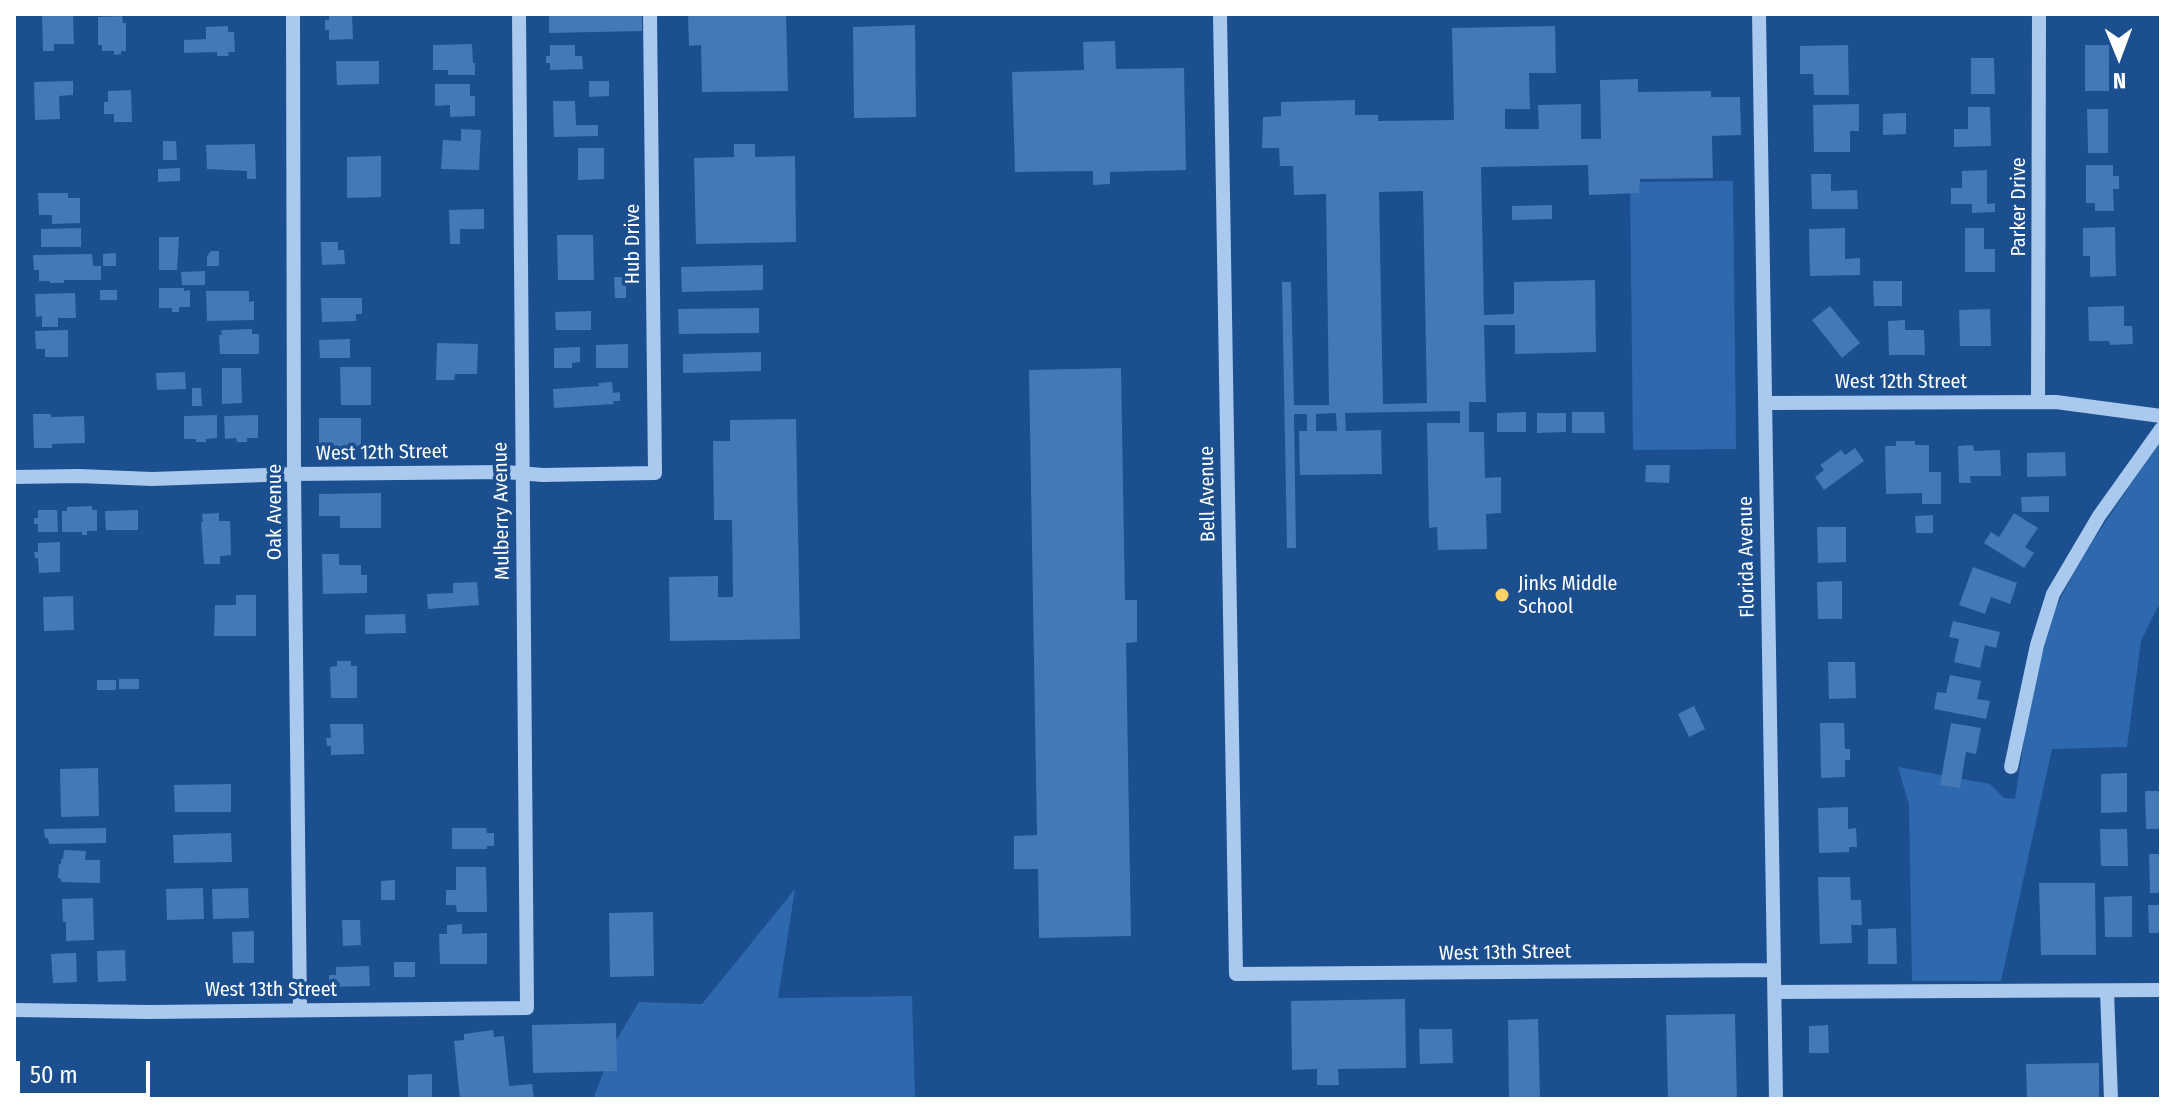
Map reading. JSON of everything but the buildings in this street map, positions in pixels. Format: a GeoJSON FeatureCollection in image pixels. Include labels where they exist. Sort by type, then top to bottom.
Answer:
{"type":"FeatureCollection","features":[{"type":"Feature","properties":{"kind":"street","name":"Oak Avenue"},"geometry":{"type":"LineString","coordinates":[[293,14],[300,1010]]}},
{"type":"Feature","properties":{"kind":"street","name":"Mulberry Avenue"},"geometry":{"type":"LineString","coordinates":[[519,14],[527,1008]]}},
{"type":"Feature","properties":{"kind":"street","name":"Hub Drive"},"geometry":{"type":"LineString","coordinates":[[650,14],[655,473]]}},
{"type":"Feature","properties":{"kind":"street","name":"Bell Avenue"},"geometry":{"type":"LineString","coordinates":[[1220,14],[1236,974]]}},
{"type":"Feature","properties":{"kind":"street","name":"Florida Avenue"},"geometry":{"type":"LineString","coordinates":[[1759,14],[1776,1099]]}},
{"type":"Feature","properties":{"kind":"street","name":"Parker Drive"},"geometry":{"type":"LineString","coordinates":[[2038,401],[2039,14]]}},
{"type":"Feature","properties":{"kind":"street","name":"West 12th Street"},"geometry":{"type":"LineString","coordinates":[[1765,403],[2038,401],[2161,416]]}},
{"type":"Feature","properties":{"kind":"street"},"geometry":{"type":"LineString","coordinates":[[2011,767],[2037,645],[2053,594],[2099,516],[2161,429]]}},
{"type":"Feature","properties":{"kind":"street","name":"West 12th Street"},"geometry":{"type":"LineString","coordinates":[[14,477],[152,479],[294,474],[655,473]]}},
{"type":"Feature","properties":{"kind":"street","name":"West 13th Street"},"geometry":{"type":"LineString","coordinates":[[1236,974],[1774,970]]}},
{"type":"Feature","properties":{"kind":"street"},"geometry":{"type":"LineString","coordinates":[[1775,992],[2161,990]]}},
{"type":"Feature","properties":{"kind":"street"},"geometry":{"type":"LineString","coordinates":[[2107,991],[2111,1099]]}},
{"type":"Feature","properties":{"kind":"street","name":"West 13th Street"},"geometry":{"type":"LineString","coordinates":[[14,1010],[149,1012],[527,1008]]}},
{"type":"Feature","properties":{"kind":"shaded area"},"geometry":{"type":"Polygon","coordinates":[[[1733,181],[1736,449],[1633,450],[1630,182],[1733,181]]]}},
{"type":"Feature","properties":{"kind":"shaded area"},"geometry":{"type":"Polygon","coordinates":[[[2161,439],[2161,600],[2141,641],[2127,747],[2052,749],[2001,981],[1912,981],[1909,805],[1898,767],[1990,784],[2004,798],[2015,799],[2029,707],[2049,621],[2094,539],[2161,439]]]}},
{"type":"Feature","properties":{"kind":"shaded area"},"geometry":{"type":"Polygon","coordinates":[[[795,889],[778,998],[912,996],[915,1099],[593,1099],[614,1044],[639,1002],[702,1004],[795,889]]]}},
{"type":"Feature","properties":{"kind":"place","name":"Jinks Middle School"},"geometry":{"type":"Point","coordinates":[1502,595]}}]}
